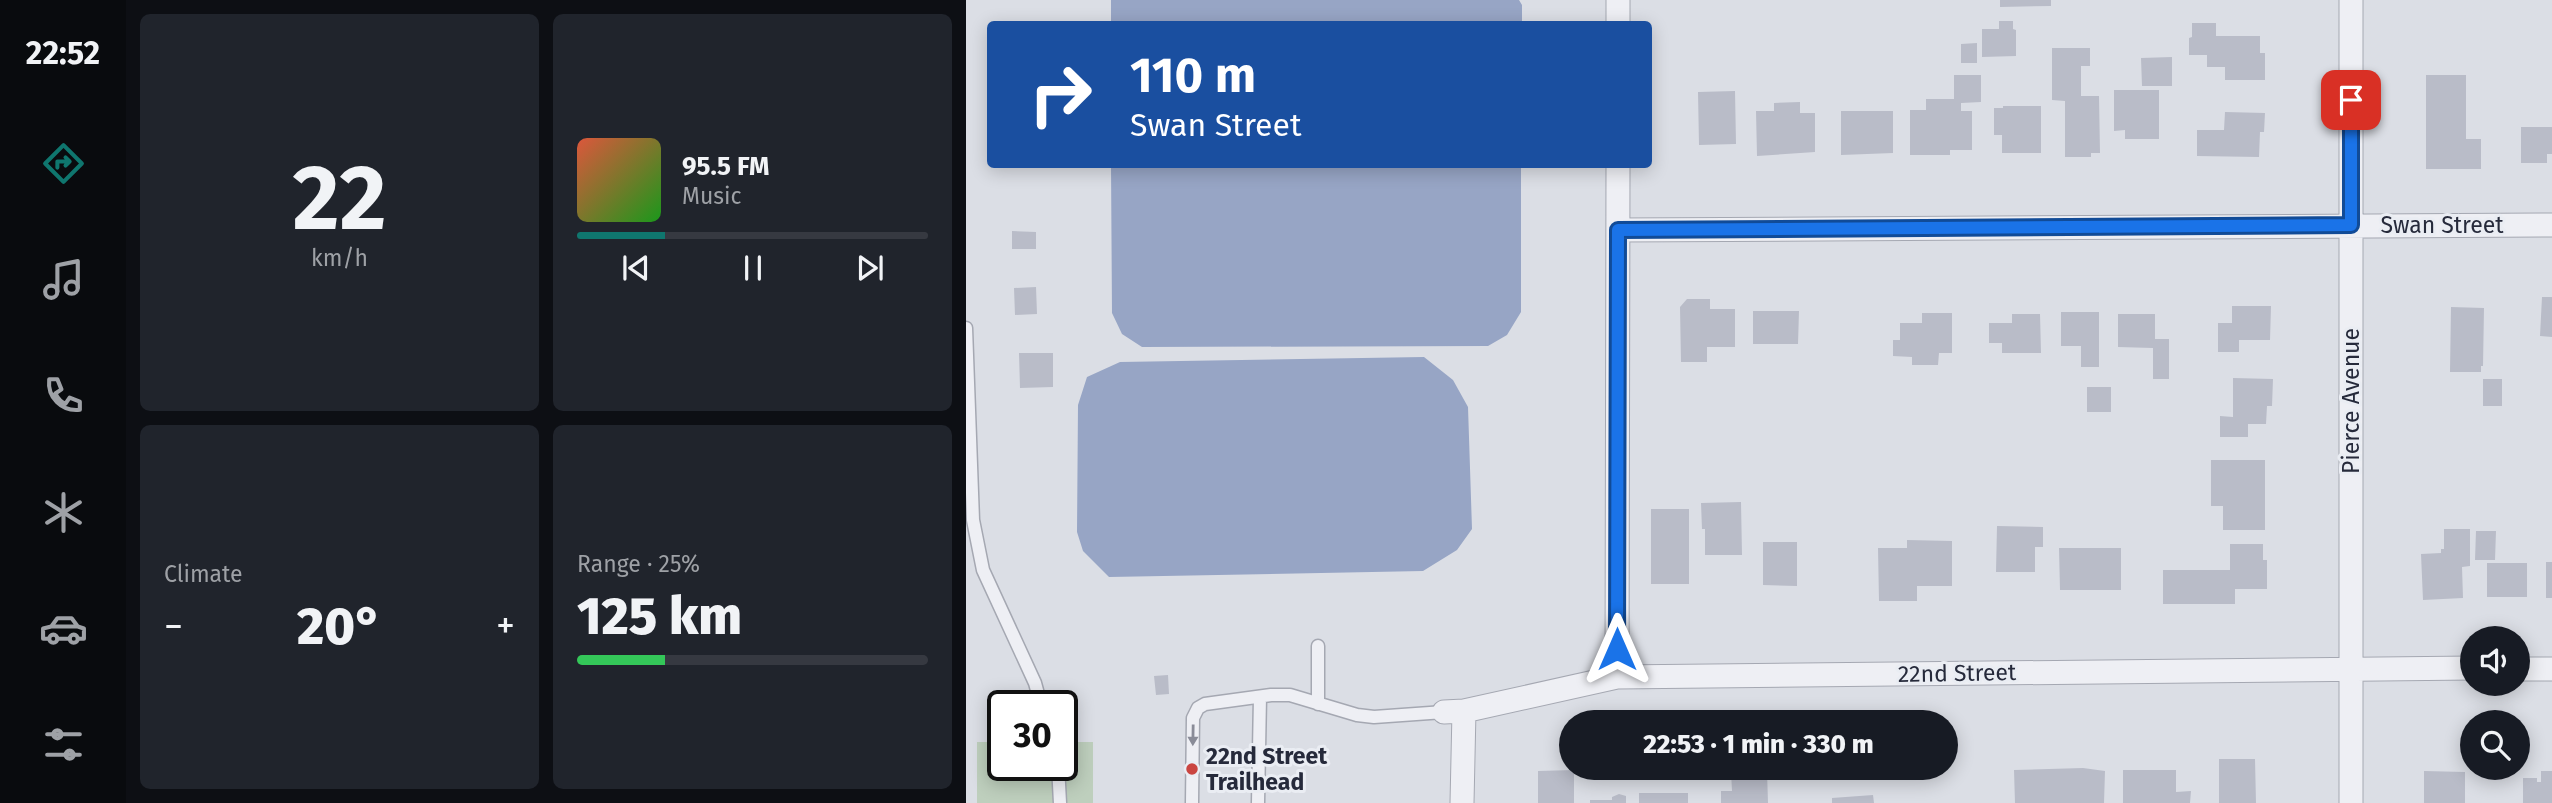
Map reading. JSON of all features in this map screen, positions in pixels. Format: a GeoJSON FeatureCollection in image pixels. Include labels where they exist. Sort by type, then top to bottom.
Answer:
{"type":"FeatureCollection","features":[{"type":"Feature","properties":{"kind":"street"},"geometry":{"type":"LineString","coordinates":[[1618,0],[1618,21]]}},
{"type":"Feature","properties":{"kind":"street","name":"Pierce Avenue"},"geometry":{"type":"LineString","coordinates":[[2351,0],[2351,803]]}},
{"type":"Feature","properties":{"kind":"street"},"geometry":{"type":"LineString","coordinates":[[1617,677],[1618,168]]}},
{"type":"Feature","properties":{"kind":"street","name":"Swan Street"},"geometry":{"type":"LineString","coordinates":[[1618,230],[2552,225]]}},
{"type":"Feature","properties":{"kind":"street","name":"22nd Street"},"geometry":{"type":"LineString","coordinates":[[1454,711],[1617,677],[2460,668]]}},
{"type":"Feature","properties":{"kind":"street"},"geometry":{"type":"LineString","coordinates":[[2530,668],[2552,669]]}},
{"type":"Feature","properties":{"kind":"street"},"geometry":{"type":"LineString","coordinates":[[1454,711],[1462,803]]}},
{"type":"Feature","properties":{"kind":"lane"},"geometry":{"type":"LineString","coordinates":[[966,328],[973,520],[980,558],[1037,690]]}},
{"type":"Feature","properties":{"kind":"lane"},"geometry":{"type":"LineString","coordinates":[[1318,646],[1318,704]]}},
{"type":"Feature","properties":{"kind":"lane"},"geometry":{"type":"LineString","coordinates":[[1192,803],[1195,712],[1205,705],[1290,695],[1357,715],[1454,711]]}},
{"type":"Feature","properties":{"kind":"lane"},"geometry":{"type":"LineString","coordinates":[[1258,803],[1261,697]]}},
{"type":"Feature","properties":{"kind":"lane"},"geometry":{"type":"LineString","coordinates":[[1059,781],[1060,803]]}},
{"type":"Feature","properties":{"kind":"green space"},"geometry":{"type":"Polygon","coordinates":[[[977,742],[987,742],[987,781],[1078,781],[1078,742],[1093,742],[1093,803],[977,803],[977,742]]]}},
{"type":"Feature","properties":{"kind":"water"},"geometry":{"type":"Polygon","coordinates":[[[1111,0],[1519,0],[1522,5],[1522,21],[1111,21],[1111,0]]]}},
{"type":"Feature","properties":{"kind":"water"},"geometry":{"type":"Polygon","coordinates":[[[1111,168],[1521,168],[1521,312],[1507,335],[1488,346],[1142,347],[1122,334],[1112,313],[1111,168]]]}},
{"type":"Feature","properties":{"kind":"water"},"geometry":{"type":"Polygon","coordinates":[[[1424,357],[1453,380],[1468,407],[1472,529],[1457,550],[1423,571],[1109,577],[1083,551],[1077,532],[1078,405],[1087,377],[1120,362],[1424,357]]]}},
{"type":"Feature","properties":{"kind":"building"},"geometry":{"type":"Polygon","coordinates":[[[2000,0],[2051,0],[2051,6],[2000,7],[2000,0]]]}},
{"type":"Feature","properties":{"kind":"building"},"geometry":{"type":"Polygon","coordinates":[[[1999,21],[2013,21],[2013,29],[2016,30],[2016,56],[1982,57],[1982,29],[1999,29],[1999,21]]]}},
{"type":"Feature","properties":{"kind":"building"},"geometry":{"type":"Polygon","coordinates":[[[2192,23],[2216,23],[2216,36],[2260,36],[2260,53],[2265,53],[2265,80],[2225,80],[2225,67],[2207,67],[2207,55],[2189,55],[2192,23]]]}},
{"type":"Feature","properties":{"kind":"building"},"geometry":{"type":"Polygon","coordinates":[[[1977,43],[1977,63],[1961,63],[1961,44],[1977,43]]]}},
{"type":"Feature","properties":{"kind":"building"},"geometry":{"type":"Polygon","coordinates":[[[2052,48],[2090,48],[2090,66],[2081,66],[2081,96],[2099,96],[2100,153],[2091,153],[2091,157],[2065,157],[2065,101],[2052,100],[2052,48]]]}},
{"type":"Feature","properties":{"kind":"building"},"geometry":{"type":"Polygon","coordinates":[[[2172,57],[2172,86],[2142,86],[2141,58],[2172,57]]]}},
{"type":"Feature","properties":{"kind":"building"},"geometry":{"type":"Polygon","coordinates":[[[1954,75],[1981,75],[1981,102],[1961,103],[1961,111],[1972,111],[1972,150],[1950,150],[1950,155],[1910,155],[1910,110],[1926,110],[1926,99],[1954,99],[1954,75]]]}},
{"type":"Feature","properties":{"kind":"building"},"geometry":{"type":"Polygon","coordinates":[[[2426,75],[2466,75],[2466,139],[2481,139],[2481,169],[2426,169],[2426,75]]]}},
{"type":"Feature","properties":{"kind":"building"},"geometry":{"type":"Polygon","coordinates":[[[2114,90],[2159,90],[2159,139],[2125,139],[2125,130],[2114,131],[2114,90]]]}},
{"type":"Feature","properties":{"kind":"building"},"geometry":{"type":"Polygon","coordinates":[[[1735,91],[1736,144],[1699,145],[1698,92],[1735,91]]]}},
{"type":"Feature","properties":{"kind":"building"},"geometry":{"type":"Polygon","coordinates":[[[1800,102],[1800,113],[1815,113],[1815,152],[1757,156],[1756,111],[1774,111],[1774,103],[1800,102]]]}},
{"type":"Feature","properties":{"kind":"building"},"geometry":{"type":"Polygon","coordinates":[[[2041,106],[2041,153],[2002,153],[2002,135],[1994,135],[1994,108],[2041,106]]]}},
{"type":"Feature","properties":{"kind":"building"},"geometry":{"type":"Polygon","coordinates":[[[1841,111],[1893,111],[1893,153],[1841,155],[1841,111]]]}},
{"type":"Feature","properties":{"kind":"building"},"geometry":{"type":"Polygon","coordinates":[[[2225,112],[2265,113],[2264,132],[2260,132],[2259,157],[2197,156],[2197,130],[2224,130],[2225,112]]]}},
{"type":"Feature","properties":{"kind":"building"},"geometry":{"type":"Polygon","coordinates":[[[2521,127],[2552,127],[2552,154],[2547,154],[2547,163],[2521,163],[2521,127]]]}},
{"type":"Feature","properties":{"kind":"building"},"geometry":{"type":"Polygon","coordinates":[[[1012,231],[1036,232],[1036,249],[1012,249],[1012,231]]]}},
{"type":"Feature","properties":{"kind":"building"},"geometry":{"type":"Polygon","coordinates":[[[1036,287],[1037,314],[1015,315],[1014,288],[1036,287]]]}},
{"type":"Feature","properties":{"kind":"building"},"geometry":{"type":"Polygon","coordinates":[[[2542,297],[2552,297],[2552,337],[2540,336],[2542,297]]]}},
{"type":"Feature","properties":{"kind":"building"},"geometry":{"type":"Polygon","coordinates":[[[1687,299],[1710,299],[1710,309],[1735,309],[1735,347],[1707,347],[1707,362],[1681,362],[1680,307],[1687,299]]]}},
{"type":"Feature","properties":{"kind":"building"},"geometry":{"type":"Polygon","coordinates":[[[2232,306],[2271,306],[2270,340],[2239,340],[2239,352],[2218,352],[2218,323],[2232,323],[2232,306]]]}},
{"type":"Feature","properties":{"kind":"building"},"geometry":{"type":"Polygon","coordinates":[[[2451,307],[2484,308],[2481,372],[2450,372],[2451,307]]]}},
{"type":"Feature","properties":{"kind":"building"},"geometry":{"type":"Polygon","coordinates":[[[1753,311],[1799,311],[1798,344],[1753,344],[1753,311]]]}},
{"type":"Feature","properties":{"kind":"building"},"geometry":{"type":"Polygon","coordinates":[[[2061,312],[2099,312],[2099,367],[2081,367],[2081,346],[2061,346],[2061,312]]]}},
{"type":"Feature","properties":{"kind":"building"},"geometry":{"type":"Polygon","coordinates":[[[1922,313],[1952,313],[1952,353],[1939,353],[1938,365],[1912,365],[1912,357],[1893,356],[1893,340],[1900,340],[1900,323],[1922,323],[1922,313]]]}},
{"type":"Feature","properties":{"kind":"building"},"geometry":{"type":"Polygon","coordinates":[[[2012,314],[2040,314],[2041,353],[2002,353],[2002,343],[1989,343],[1989,323],[2012,323],[2012,314]]]}},
{"type":"Feature","properties":{"kind":"building"},"geometry":{"type":"Polygon","coordinates":[[[2118,314],[2155,314],[2155,339],[2169,339],[2169,379],[2153,379],[2153,348],[2118,347],[2118,314]]]}},
{"type":"Feature","properties":{"kind":"building"},"geometry":{"type":"Polygon","coordinates":[[[1019,353],[1053,353],[1053,387],[1020,388],[1019,353]]]}},
{"type":"Feature","properties":{"kind":"building"},"geometry":{"type":"Polygon","coordinates":[[[2233,378],[2273,379],[2272,406],[2267,406],[2266,424],[2248,424],[2248,437],[2220,437],[2220,416],[2233,417],[2233,378]]]}},
{"type":"Feature","properties":{"kind":"building"},"geometry":{"type":"Polygon","coordinates":[[[2483,379],[2502,379],[2502,406],[2483,406],[2483,379]]]}},
{"type":"Feature","properties":{"kind":"building"},"geometry":{"type":"Polygon","coordinates":[[[2087,387],[2111,387],[2111,412],[2087,412],[2087,387]]]}},
{"type":"Feature","properties":{"kind":"building"},"geometry":{"type":"Polygon","coordinates":[[[2211,460],[2265,460],[2265,530],[2223,530],[2223,506],[2211,506],[2211,460]]]}},
{"type":"Feature","properties":{"kind":"building"},"geometry":{"type":"Polygon","coordinates":[[[1741,502],[1742,555],[1705,555],[1701,503],[1741,502]]]}},
{"type":"Feature","properties":{"kind":"building"},"geometry":{"type":"Polygon","coordinates":[[[1651,509],[1689,509],[1689,584],[1651,584],[1651,509]]]}},
{"type":"Feature","properties":{"kind":"building"},"geometry":{"type":"Polygon","coordinates":[[[1997,526],[2043,527],[2043,547],[2035,547],[2035,572],[1996,572],[1997,526]]]}},
{"type":"Feature","properties":{"kind":"building"},"geometry":{"type":"Polygon","coordinates":[[[2444,529],[2470,529],[2470,566],[2462,567],[2463,598],[2423,600],[2421,554],[2441,553],[2441,549],[2444,549],[2444,529]]]}},
{"type":"Feature","properties":{"kind":"building"},"geometry":{"type":"Polygon","coordinates":[[[2476,531],[2496,531],[2495,560],[2475,560],[2476,531]]]}},
{"type":"Feature","properties":{"kind":"building"},"geometry":{"type":"Polygon","coordinates":[[[1907,540],[1952,541],[1952,586],[1917,586],[1917,601],[1879,601],[1878,548],[1907,548],[1907,540]]]}},
{"type":"Feature","properties":{"kind":"building"},"geometry":{"type":"Polygon","coordinates":[[[1763,542],[1797,542],[1797,586],[1763,585],[1763,542]]]}},
{"type":"Feature","properties":{"kind":"building"},"geometry":{"type":"Polygon","coordinates":[[[2230,544],[2263,544],[2263,560],[2267,560],[2267,589],[2235,589],[2235,604],[2163,604],[2163,570],[2230,570],[2230,544]]]}},
{"type":"Feature","properties":{"kind":"building"},"geometry":{"type":"Polygon","coordinates":[[[2059,548],[2121,548],[2121,590],[2060,590],[2059,548]]]}},
{"type":"Feature","properties":{"kind":"building"},"geometry":{"type":"Polygon","coordinates":[[[2546,562],[2552,562],[2552,598],[2546,598],[2546,562]]]}},
{"type":"Feature","properties":{"kind":"building"},"geometry":{"type":"Polygon","coordinates":[[[2487,563],[2527,563],[2527,597],[2487,597],[2487,563]]]}},
{"type":"Feature","properties":{"kind":"building"},"geometry":{"type":"Polygon","coordinates":[[[1168,675],[1169,694],[1156,695],[1154,676],[1168,675]]]}},
{"type":"Feature","properties":{"kind":"building"},"geometry":{"type":"Polygon","coordinates":[[[2219,759],[2255,759],[2256,803],[2219,803],[2219,759]]]}},
{"type":"Feature","properties":{"kind":"building"},"geometry":{"type":"Polygon","coordinates":[[[2083,768],[2105,771],[2104,803],[2015,803],[2014,770],[2083,768]]]}},
{"type":"Feature","properties":{"kind":"building"},"geometry":{"type":"Polygon","coordinates":[[[1559,770],[1559,780],[1574,780],[1574,803],[1538,803],[1538,771],[1559,770]]]}},
{"type":"Feature","properties":{"kind":"building"},"geometry":{"type":"Polygon","coordinates":[[[2123,770],[2176,770],[2176,792],[2191,791],[2190,803],[2123,803],[2123,770]]]}},
{"type":"Feature","properties":{"kind":"building"},"geometry":{"type":"Polygon","coordinates":[[[2424,771],[2460,772],[2460,780],[2465,780],[2465,803],[2424,803],[2424,771]]]}},
{"type":"Feature","properties":{"kind":"building"},"geometry":{"type":"Polygon","coordinates":[[[2541,771],[2552,771],[2552,803],[2523,803],[2523,780],[2537,778],[2537,782],[2541,782],[2541,771]]]}},
{"type":"Feature","properties":{"kind":"building"},"geometry":{"type":"Polygon","coordinates":[[[1731,780],[1767,780],[1768,803],[1721,803],[1721,791],[1732,791],[1731,780]]]}},
{"type":"Feature","properties":{"kind":"building"},"geometry":{"type":"Polygon","coordinates":[[[1639,793],[1688,793],[1688,803],[1639,803],[1639,793]]]}},
{"type":"Feature","properties":{"kind":"building"},"geometry":{"type":"Polygon","coordinates":[[[1619,794],[1626,796],[1626,803],[1590,803],[1590,800],[1612,800],[1612,797],[1619,794]]]}},
{"type":"Feature","properties":{"kind":"building"},"geometry":{"type":"Polygon","coordinates":[[[1873,795],[1874,803],[1832,803],[1832,798],[1873,795]]]}},
{"type":"Feature","properties":{"kind":"place","name":"22nd Street Trailhead"},"geometry":{"type":"Point","coordinates":[1192,769]}},
{"type":"Feature","properties":{"kind":"route"},"geometry":{"type":"LineString","coordinates":[[1617,649],[1618,230],[2351,225],[2351,100]]}}]}
